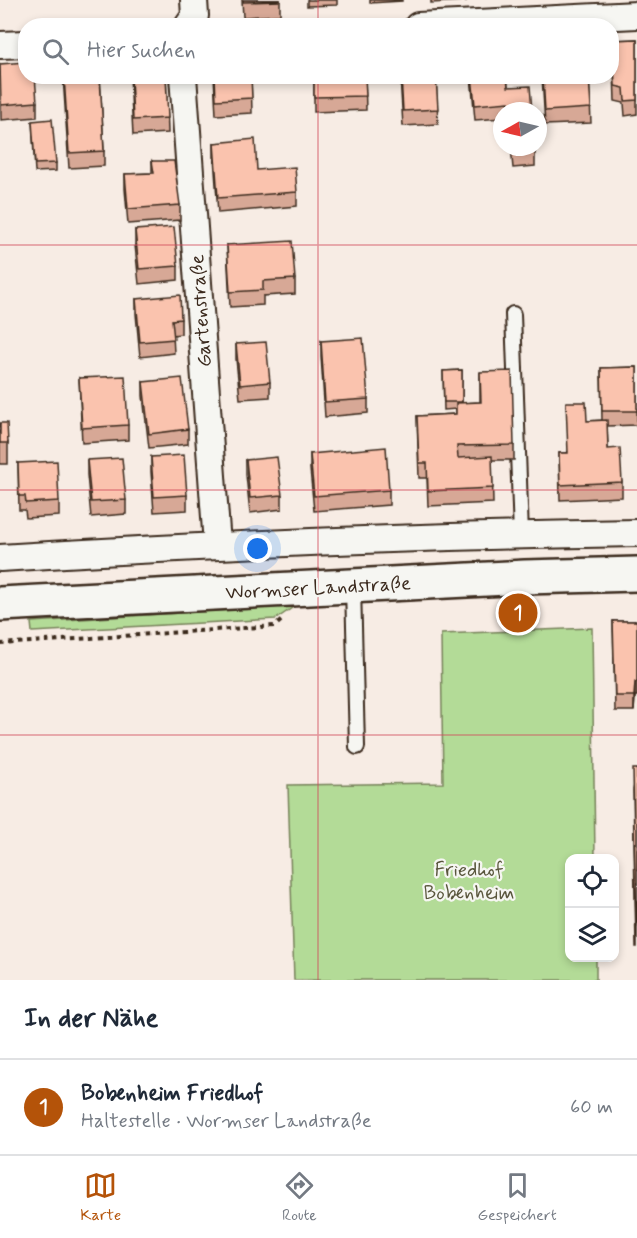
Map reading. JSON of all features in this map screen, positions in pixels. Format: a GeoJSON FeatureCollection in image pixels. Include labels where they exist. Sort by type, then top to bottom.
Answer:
{"type":"FeatureCollection","features":[{"type":"Feature","properties":{"kind":"main road","name":"Wormser Landstraße"},"geometry":{"type":"LineString","coordinates":[[0,604],[637,574]]}},
{"type":"Feature","properties":{"kind":"street"},"geometry":{"type":"LineString","coordinates":[[194,0],[194,18]]}},
{"type":"Feature","properties":{"kind":"street"},"geometry":{"type":"LineString","coordinates":[[577,18],[637,15]]}},
{"type":"Feature","properties":{"kind":"street"},"geometry":{"type":"LineString","coordinates":[[0,45],[18,44]]}},
{"type":"Feature","properties":{"kind":"street","name":"Gartenstraße"},"geometry":{"type":"LineString","coordinates":[[184,84],[217,545]]}},
{"type":"Feature","properties":{"kind":"street"},"geometry":{"type":"LineString","coordinates":[[0,558],[217,545],[637,533]]}},
{"type":"Feature","properties":{"kind":"lane"},"geometry":{"type":"LineString","coordinates":[[513,314],[521,535]]}},
{"type":"Feature","properties":{"kind":"lane"},"geometry":{"type":"LineString","coordinates":[[353,586],[357,747]]}},
{"type":"Feature","properties":{"kind":"path"},"geometry":{"type":"LineString","coordinates":[[0,644],[275,626],[284,618]]}},
{"type":"Feature","properties":{"kind":"green space"},"geometry":{"type":"Polygon","coordinates":[[[295,606],[276,619],[32,632],[31,622],[295,606]]]}},
{"type":"Feature","properties":{"kind":"green space","name":"Friedhof Bobenheim"},"geometry":{"type":"Polygon","coordinates":[[[592,628],[595,854],[565,854],[565,962],[596,962],[596,980],[294,980],[288,785],[443,783],[441,634],[592,628]]]}},
{"type":"Feature","properties":{"kind":"building"},"geometry":{"type":"Polygon","coordinates":[[[243,0],[280,0],[280,1],[243,2],[243,0]]]}},
{"type":"Feature","properties":{"kind":"building"},"geometry":{"type":"Polygon","coordinates":[[[637,39],[637,100],[625,101],[624,88],[615,86],[615,84],[619,84],[619,40],[637,39]]]}},
{"type":"Feature","properties":{"kind":"building"},"geometry":{"type":"Polygon","coordinates":[[[18,63],[18,84],[36,84],[37,102],[1,105],[0,64],[18,63]]]}},
{"type":"Feature","properties":{"kind":"building"},"geometry":{"type":"Polygon","coordinates":[[[65,84],[100,84],[104,151],[69,153],[65,84]]]}},
{"type":"Feature","properties":{"kind":"building"},"geometry":{"type":"Polygon","coordinates":[[[131,84],[166,84],[168,118],[133,120],[131,84]]]}},
{"type":"Feature","properties":{"kind":"building"},"geometry":{"type":"Polygon","coordinates":[[[215,84],[251,84],[252,98],[216,100],[215,84]]]}},
{"type":"Feature","properties":{"kind":"building"},"geometry":{"type":"Polygon","coordinates":[[[314,84],[365,84],[366,96],[314,97],[314,84]]]}},
{"type":"Feature","properties":{"kind":"building"},"geometry":{"type":"Polygon","coordinates":[[[401,84],[436,84],[438,109],[403,111],[401,84]]]}},
{"type":"Feature","properties":{"kind":"building"},"geometry":{"type":"Polygon","coordinates":[[[473,84],[530,86],[531,102],[475,105],[473,84]]]}},
{"type":"Feature","properties":{"kind":"building"},"geometry":{"type":"Polygon","coordinates":[[[543,84],[590,84],[591,108],[547,111],[543,84]]]}},
{"type":"Feature","properties":{"kind":"building"},"geometry":{"type":"Polygon","coordinates":[[[52,119],[56,163],[35,164],[32,121],[52,119]]]}},
{"type":"Feature","properties":{"kind":"building"},"geometry":{"type":"Polygon","coordinates":[[[255,139],[257,170],[295,167],[297,192],[218,198],[214,143],[255,139]]]}},
{"type":"Feature","properties":{"kind":"building"},"geometry":{"type":"Polygon","coordinates":[[[152,161],[174,161],[180,205],[128,209],[125,174],[154,173],[152,161]]]}},
{"type":"Feature","properties":{"kind":"building"},"geometry":{"type":"Polygon","coordinates":[[[174,227],[178,266],[139,269],[135,230],[174,227]]]}},
{"type":"Feature","properties":{"kind":"building"},"geometry":{"type":"Polygon","coordinates":[[[292,241],[295,279],[263,281],[263,290],[230,292],[227,245],[292,241]]]}},
{"type":"Feature","properties":{"kind":"building"},"geometry":{"type":"Polygon","coordinates":[[[180,295],[181,319],[172,320],[174,339],[140,342],[136,299],[180,295]]]}},
{"type":"Feature","properties":{"kind":"building"},"geometry":{"type":"Polygon","coordinates":[[[363,338],[368,399],[325,402],[321,341],[363,338]]]}},
{"type":"Feature","properties":{"kind":"building"},"geometry":{"type":"Polygon","coordinates":[[[266,342],[270,382],[240,385],[236,344],[266,342]]]}},
{"type":"Feature","properties":{"kind":"building"},"geometry":{"type":"Polygon","coordinates":[[[637,367],[637,411],[602,411],[601,368],[637,367]]]}},
{"type":"Feature","properties":{"kind":"building"},"geometry":{"type":"Polygon","coordinates":[[[462,370],[462,402],[444,402],[443,371],[462,370]]]}},
{"type":"Feature","properties":{"kind":"building"},"geometry":{"type":"Polygon","coordinates":[[[512,371],[514,445],[457,446],[458,458],[492,456],[493,488],[428,491],[427,463],[419,463],[417,416],[456,414],[456,403],[481,402],[480,372],[512,371]]]}},
{"type":"Feature","properties":{"kind":"building"},"geometry":{"type":"Polygon","coordinates":[[[125,376],[128,425],[82,428],[79,378],[125,376]]]}},
{"type":"Feature","properties":{"kind":"building"},"geometry":{"type":"Polygon","coordinates":[[[182,378],[188,429],[149,434],[143,382],[182,378]]]}},
{"type":"Feature","properties":{"kind":"building"},"geometry":{"type":"Polygon","coordinates":[[[566,402],[586,402],[587,421],[607,420],[608,449],[620,448],[622,482],[560,485],[559,453],[568,453],[566,402]]]}},
{"type":"Feature","properties":{"kind":"building"},"geometry":{"type":"Polygon","coordinates":[[[0,423],[7,423],[8,443],[0,443],[0,423]]]}},
{"type":"Feature","properties":{"kind":"building"},"geometry":{"type":"Polygon","coordinates":[[[386,447],[389,490],[314,496],[310,454],[386,447]]]}},
{"type":"Feature","properties":{"kind":"building"},"geometry":{"type":"Polygon","coordinates":[[[184,455],[187,495],[154,497],[151,457],[184,455]]]}},
{"type":"Feature","properties":{"kind":"building"},"geometry":{"type":"Polygon","coordinates":[[[277,457],[282,495],[250,498],[246,460],[277,457]]]}},
{"type":"Feature","properties":{"kind":"building"},"geometry":{"type":"Polygon","coordinates":[[[122,458],[126,500],[91,502],[87,460],[122,458]]]}},
{"type":"Feature","properties":{"kind":"building"},"geometry":{"type":"Polygon","coordinates":[[[57,461],[59,501],[26,503],[25,496],[19,496],[18,463],[57,461]]]}},
{"type":"Feature","properties":{"kind":"building"},"geometry":{"type":"Polygon","coordinates":[[[613,621],[637,621],[637,682],[635,682],[634,696],[615,696],[613,621]]]}},
{"type":"Feature","properties":{"kind":"building"},"geometry":{"type":"Polygon","coordinates":[[[633,769],[637,769],[637,926],[636,926],[633,769]]]}},
{"type":"Feature","properties":{"kind":"place","name":"Bobenheim Friedhof"},"geometry":{"type":"Point","coordinates":[518,613]}}]}
